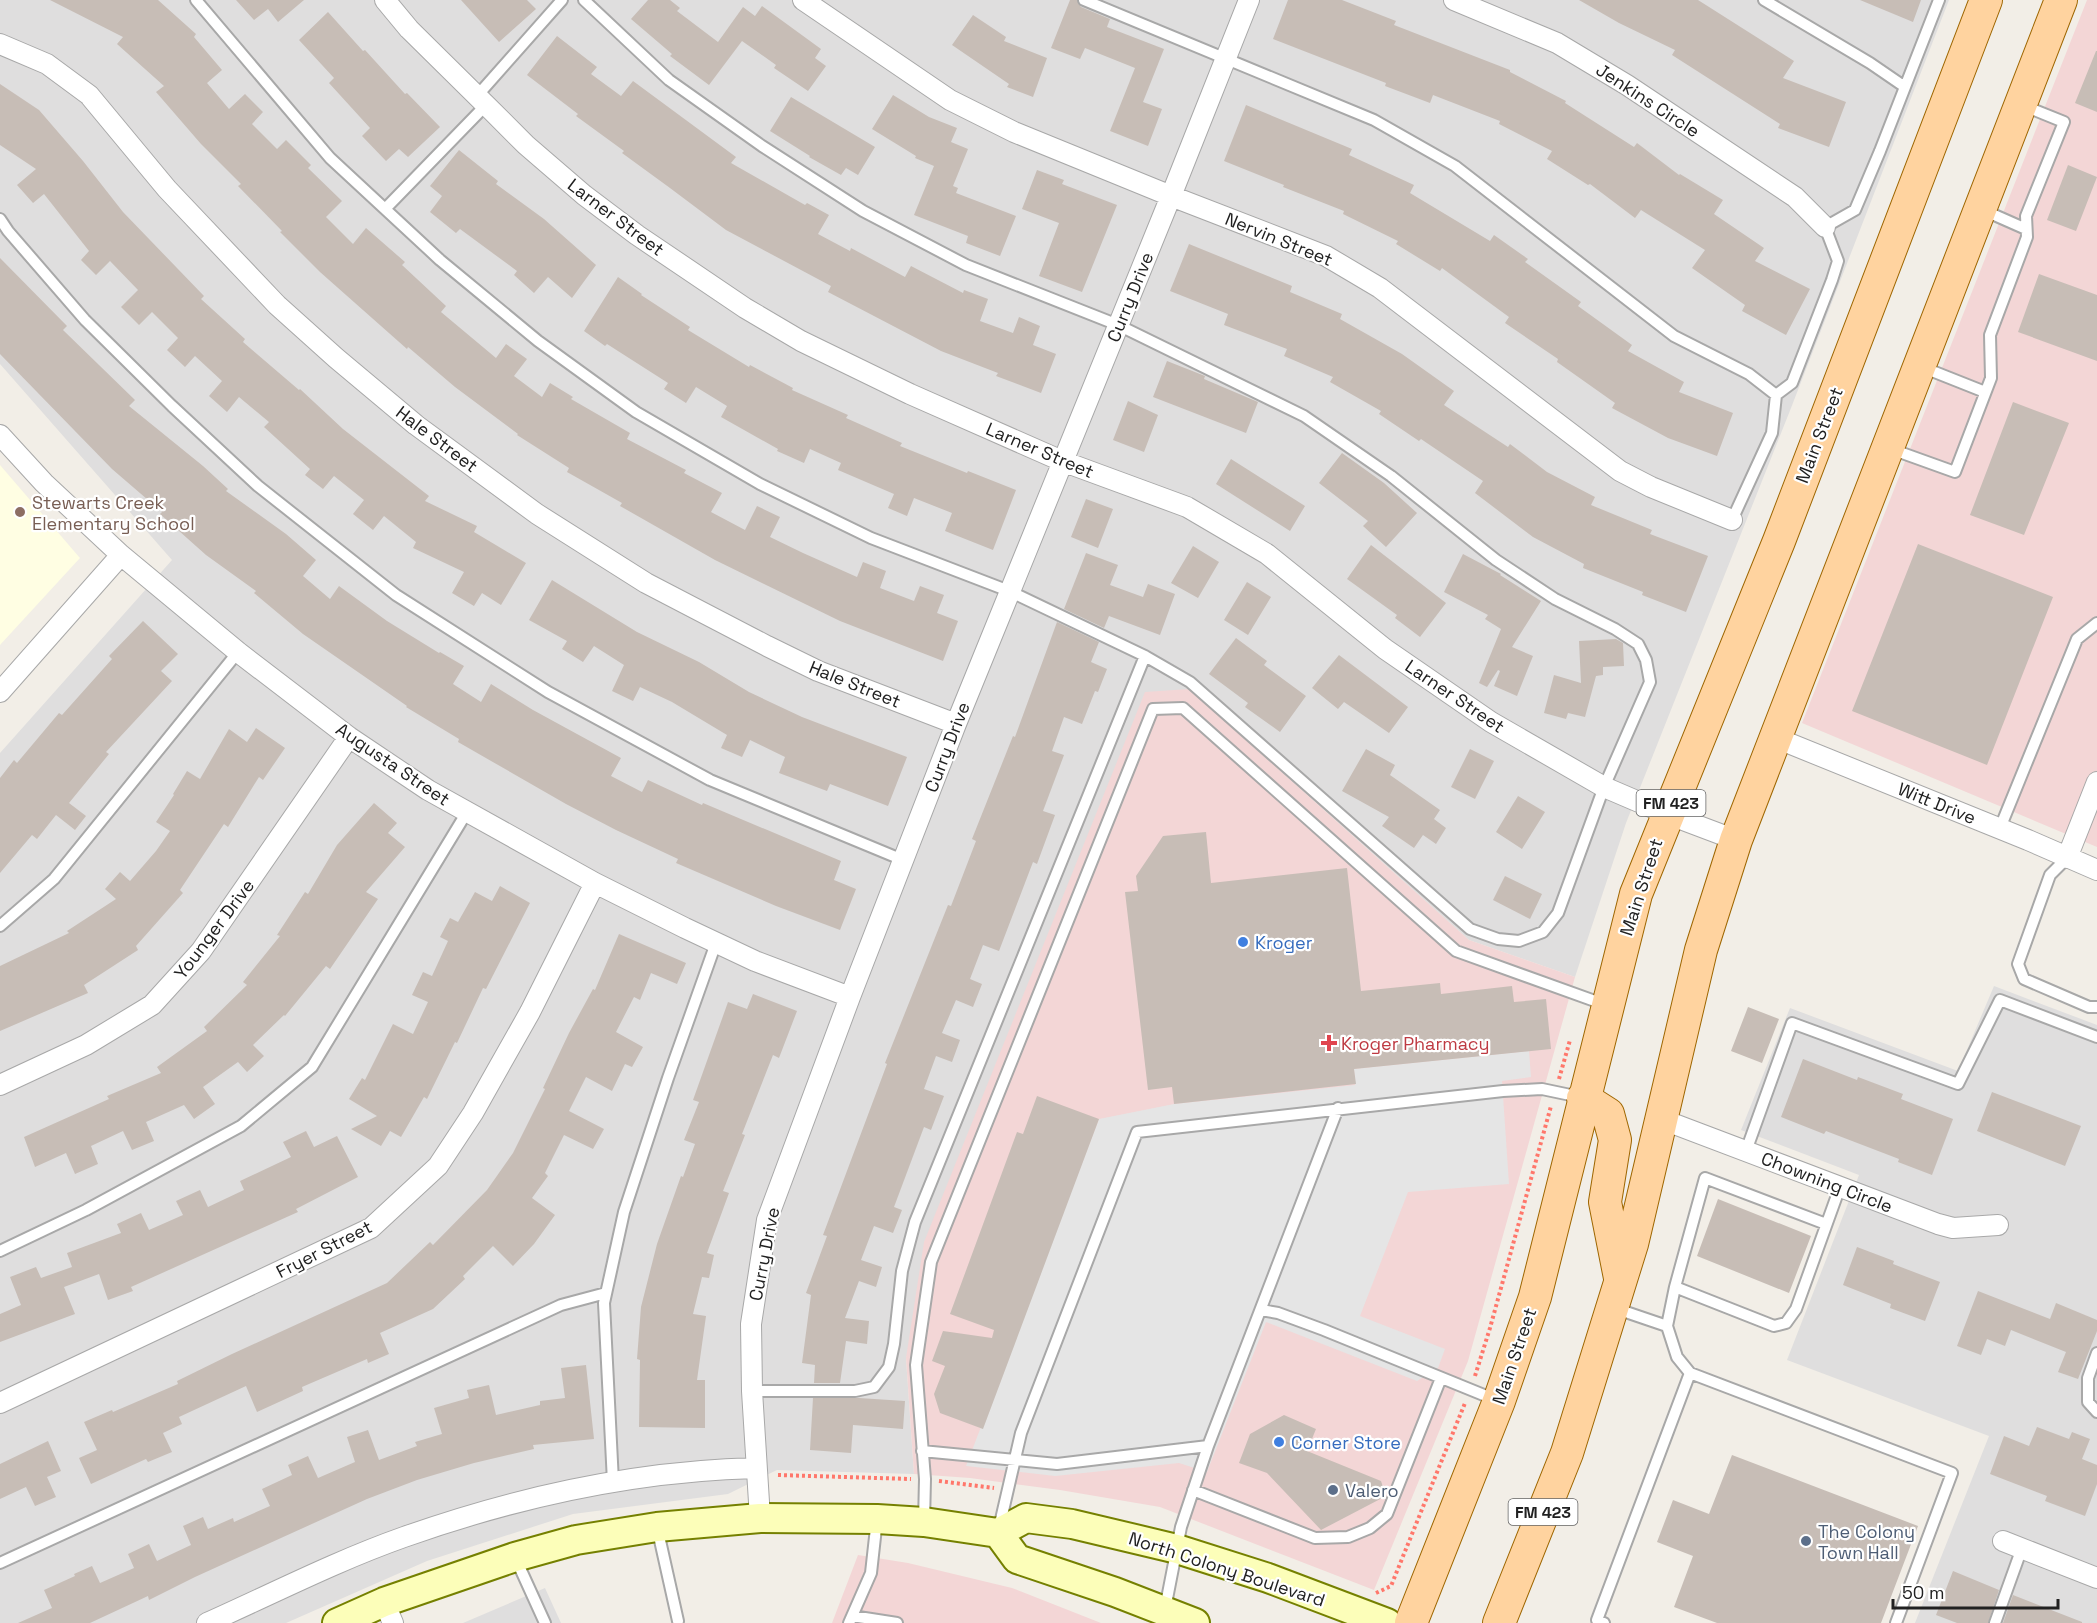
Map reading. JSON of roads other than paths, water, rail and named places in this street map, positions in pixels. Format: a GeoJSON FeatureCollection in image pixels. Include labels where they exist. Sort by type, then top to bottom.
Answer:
{"type":"FeatureCollection","features":[{"type":"Feature","properties":{"kind":"main road","name":"Main Street"},"geometry":{"type":"LineString","coordinates":[[1411,1623],[1485,1395],[1534,1297],[1570,1094],[1606,1006],[1636,894],[1666,814],[1779,541],[1986,0]]}},
{"type":"Feature","properties":{"kind":"main road","name":"FM 423"},"geometry":{"type":"LineString","coordinates":[[1499,1623],[1567,1453],[1617,1296],[1632,1244],[1701,950],[1737,840],[2061,0]]}},
{"type":"Feature","properties":{"kind":"main road"},"geometry":{"type":"LineString","coordinates":[[1570,1094],[1608,1114],[1615,1140],[1605,1202],[1617,1296]]}},
{"type":"Feature","properties":{"kind":"main road"},"geometry":{"type":"LineString","coordinates":[[337,1623],[388,1612],[514,1557],[576,1540],[657,1527],[760,1518],[877,1519],[924,1522],[998,1533],[1017,1559],[1115,1592],[1163,1617],[1195,1623]]}},
{"type":"Feature","properties":{"kind":"main road","name":"North Colony Boulevard"},"geometry":{"type":"LineString","coordinates":[[998,1533],[1026,1518],[1072,1524],[1177,1549],[1268,1578],[1387,1623]]}},
{"type":"Feature","properties":{"kind":"street","name":"Larner Street"},"geometry":{"type":"LineString","coordinates":[[386,0],[409,29],[526,145],[584,195],[637,235],[745,308],[801,341],[910,394],[1062,461],[1186,507],[1267,554],[1385,649],[1491,722],[1604,787],[1666,814],[1737,840]]}},
{"type":"Feature","properties":{"kind":"street","name":"Nervin Street"},"geometry":{"type":"LineString","coordinates":[[803,0],[950,100],[1014,132],[1326,256],[1380,288],[1620,471],[1732,520]]}},
{"type":"Feature","properties":{"kind":"street","name":"Curry Drive"},"geometry":{"type":"LineString","coordinates":[[760,1518],[752,1391],[751,1324],[767,1220],[850,997],[956,724],[1249,0]]}},
{"type":"Feature","properties":{"kind":"street","name":"Jenkins Circle"},"geometry":{"type":"LineString","coordinates":[[1454,0],[1557,43],[1627,85],[1795,197],[1825,227]]}},
{"type":"Feature","properties":{"kind":"street","name":"Hale Street"},"geometry":{"type":"LineString","coordinates":[[0,44],[47,64],[89,94],[167,189],[277,305],[416,425],[537,514],[646,584],[767,646],[818,671],[956,724]]}},
{"type":"Feature","properties":{"kind":"street","name":"Augusta Street"},"geometry":{"type":"LineString","coordinates":[[0,435],[44,483],[121,555],[238,652],[349,736],[428,790],[595,883],[716,943],[754,961],[850,997]]}},
{"type":"Feature","properties":{"kind":"street"},"geometry":{"type":"LineString","coordinates":[[0,692],[121,555]]}},
{"type":"Feature","properties":{"kind":"street","name":"Younger Drive"},"geometry":{"type":"LineString","coordinates":[[0,1085],[86,1045],[152,1005],[201,951],[349,736]]}},
{"type":"Feature","properties":{"kind":"street","name":"Witt Drive"},"geometry":{"type":"LineString","coordinates":[[1776,738],[2000,828],[2097,870]]}},
{"type":"Feature","properties":{"kind":"street"},"geometry":{"type":"LineString","coordinates":[[2067,858],[2097,782]]}},
{"type":"Feature","properties":{"kind":"street","name":"Fryer Street"},"geometry":{"type":"LineString","coordinates":[[0,1403],[372,1228],[438,1166],[473,1113],[530,1012],[595,883]]}},
{"type":"Feature","properties":{"kind":"street","name":"Chowning Circle"},"geometry":{"type":"LineString","coordinates":[[1661,1119],[1840,1188],[1953,1228],[1998,1225]]}},
{"type":"Feature","properties":{"kind":"street"},"geometry":{"type":"LineString","coordinates":[[207,1623],[349,1558],[403,1537],[500,1506],[613,1482],[678,1472],[756,1468]]}},
{"type":"Feature","properties":{"kind":"street"},"geometry":{"type":"LineString","coordinates":[[2003,1541],[2097,1578]]}},
{"type":"Feature","properties":{"kind":"lane"},"geometry":{"type":"LineString","coordinates":[[196,0],[330,158],[440,260],[538,341],[636,412],[760,484],[871,538],[1010,591],[1145,656],[1190,682],[1470,929],[1498,939],[1519,941],[1543,932],[1558,913],[1604,787],[1650,682],[1646,660],[1638,644],[1615,628],[1555,599],[1496,560],[1391,476],[1304,416],[1118,325],[966,264],[864,210],[762,146],[669,80],[584,0]]}},
{"type":"Feature","properties":{"kind":"lane"},"geometry":{"type":"LineString","coordinates":[[385,209],[481,100],[562,0]]}},
{"type":"Feature","properties":{"kind":"lane"},"geometry":{"type":"LineString","coordinates":[[1084,0],[1374,120],[1455,166],[1674,336],[1749,374],[1776,395]]}},
{"type":"Feature","properties":{"kind":"lane"},"geometry":{"type":"LineString","coordinates":[[1764,0],[1870,63],[1905,87]]}},
{"type":"Feature","properties":{"kind":"lane"},"geometry":{"type":"LineString","coordinates":[[1732,520],[1772,433],[1776,395],[1792,383],[1832,280],[1838,261],[1825,227],[1855,210],[1939,0]]}},
{"type":"Feature","properties":{"kind":"lane"},"geometry":{"type":"LineString","coordinates":[[1888,448],[1955,472],[1991,378],[1990,335],[2027,237],[2026,216],[2064,122],[2020,105]]}},
{"type":"Feature","properties":{"kind":"lane"},"geometry":{"type":"LineString","coordinates":[[1980,209],[2026,229]]}},
{"type":"Feature","properties":{"kind":"lane"},"geometry":{"type":"LineString","coordinates":[[0,219],[85,320],[172,406],[258,486],[396,595],[548,692],[710,780],[903,860]]}},
{"type":"Feature","properties":{"kind":"lane"},"geometry":{"type":"LineString","coordinates":[[1919,366],[1985,392]]}},
{"type":"Feature","properties":{"kind":"lane"},"geometry":{"type":"LineString","coordinates":[[2000,828],[2077,639],[2097,623]]}},
{"type":"Feature","properties":{"kind":"lane"},"geometry":{"type":"LineString","coordinates":[[0,926],[54,879],[238,652]]}},
{"type":"Feature","properties":{"kind":"lane"},"geometry":{"type":"LineString","coordinates":[[752,1391],[855,1391],[874,1387],[889,1367],[894,1344],[902,1271],[915,1222],[1145,656]]}},
{"type":"Feature","properties":{"kind":"lane"},"geometry":{"type":"LineString","coordinates":[[924,1522],[925,1479],[916,1365],[931,1262],[1153,709],[1183,708],[1456,951],[1606,1006]]}},
{"type":"Feature","properties":{"kind":"lane"},"geometry":{"type":"LineString","coordinates":[[0,1251],[86,1210],[241,1126],[312,1067],[467,812]]}},
{"type":"Feature","properties":{"kind":"lane"},"geometry":{"type":"LineString","coordinates":[[2067,858],[2050,875],[2018,964],[2024,979],[2089,1007],[2097,1007]]}},
{"type":"Feature","properties":{"kind":"lane"},"geometry":{"type":"LineString","coordinates":[[613,1482],[604,1304],[606,1293],[624,1212],[716,943]]}},
{"type":"Feature","properties":{"kind":"lane"},"geometry":{"type":"LineString","coordinates":[[1746,1151],[1792,1023],[1958,1084],[2000,1000],[2097,1037]]}},
{"type":"Feature","properties":{"kind":"lane"},"geometry":{"type":"LineString","coordinates":[[998,1533],[1014,1460],[1033,1401],[1137,1132],[1503,1091],[1542,1089],[1570,1094]]}},
{"type":"Feature","properties":{"kind":"lane"},"geometry":{"type":"LineString","coordinates":[[1163,1617],[1177,1549],[1208,1446],[1338,1108]]}},
{"type":"Feature","properties":{"kind":"lane"},"geometry":{"type":"LineString","coordinates":[[1826,1224],[1705,1178],[1675,1287],[1667,1326],[1677,1357],[1690,1373],[1952,1473],[1896,1623]]}},
{"type":"Feature","properties":{"kind":"lane"},"geometry":{"type":"LineString","coordinates":[[1675,1287],[1774,1326],[1786,1323],[1796,1309],[1840,1188]]}},
{"type":"Feature","properties":{"kind":"lane"},"geometry":{"type":"LineString","coordinates":[[0,1563],[550,1310],[606,1293]]}},
{"type":"Feature","properties":{"kind":"lane"},"geometry":{"type":"LineString","coordinates":[[1617,1296],[1667,1326]]}},
{"type":"Feature","properties":{"kind":"lane"},"geometry":{"type":"LineString","coordinates":[[1261,1310],[1278,1313],[1324,1330],[1485,1395]]}},
{"type":"Feature","properties":{"kind":"lane"},"geometry":{"type":"LineString","coordinates":[[2097,1353],[2088,1378],[2088,1402],[2097,1412]]}},
{"type":"Feature","properties":{"kind":"lane"},"geometry":{"type":"LineString","coordinates":[[1604,1623],[1597,1620],[1690,1373]]}},
{"type":"Feature","properties":{"kind":"lane"},"geometry":{"type":"LineString","coordinates":[[1193,1490],[1315,1538],[1348,1537],[1370,1528],[1387,1514],[1441,1378]]}},
{"type":"Feature","properties":{"kind":"lane"},"geometry":{"type":"LineString","coordinates":[[922,1451],[1057,1464],[1208,1446]]}},
{"type":"Feature","properties":{"kind":"lane"},"geometry":{"type":"LineString","coordinates":[[877,1519],[871,1573],[851,1619],[897,1623]]}},
{"type":"Feature","properties":{"kind":"lane"},"geometry":{"type":"LineString","coordinates":[[657,1527],[678,1621]]}},
{"type":"Feature","properties":{"kind":"lane"},"geometry":{"type":"LineString","coordinates":[[1995,1623],[2022,1548]]}},
{"type":"Feature","properties":{"kind":"lane"},"geometry":{"type":"LineString","coordinates":[[514,1557],[545,1623]]}},
{"type":"Feature","properties":{"kind":"place","name":"Stewarts Creek Elementary School"},"geometry":{"type":"Point","coordinates":[20,512]}},
{"type":"Feature","properties":{"kind":"place","name":"Kroger"},"geometry":{"type":"Point","coordinates":[1243,942]}},
{"type":"Feature","properties":{"kind":"place","name":"Kroger Pharmacy"},"geometry":{"type":"Point","coordinates":[1329,1043]}},
{"type":"Feature","properties":{"kind":"place","name":"Corner Store"},"geometry":{"type":"Point","coordinates":[1279,1442]}},
{"type":"Feature","properties":{"kind":"place","name":"Valero"},"geometry":{"type":"Point","coordinates":[1333,1490]}},
{"type":"Feature","properties":{"kind":"place","name":"The Colony Town Hall"},"geometry":{"type":"Point","coordinates":[1806,1541]}}]}
